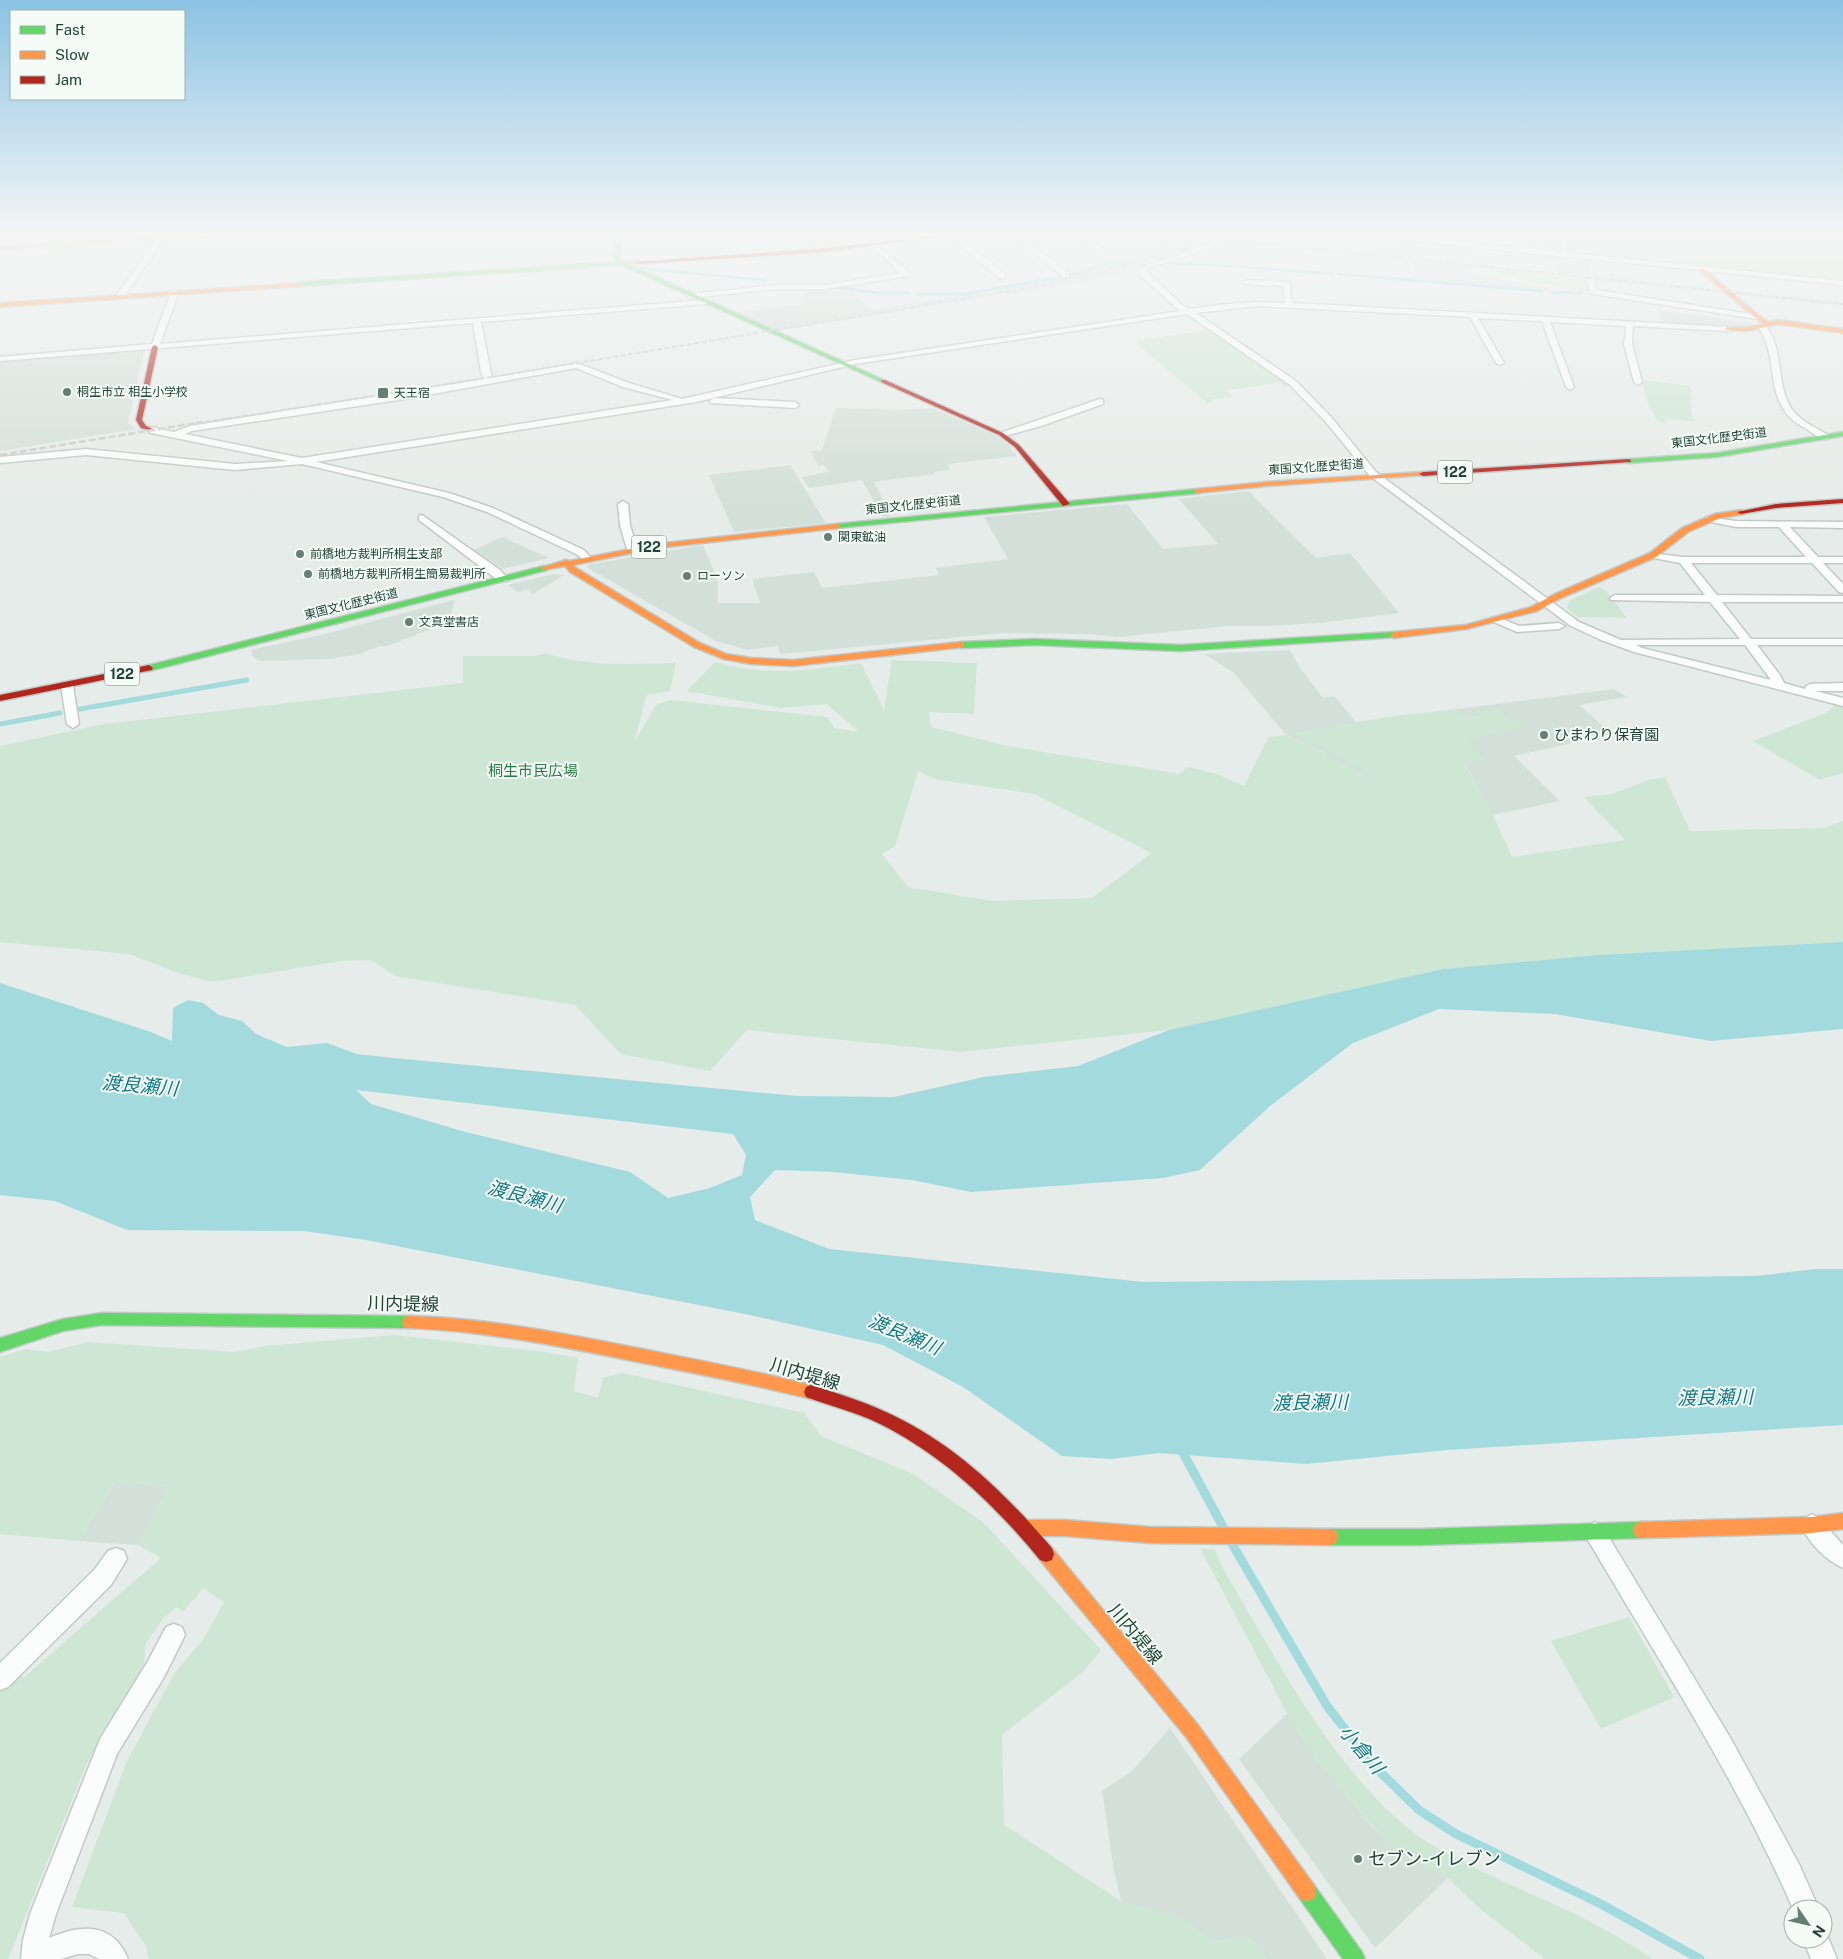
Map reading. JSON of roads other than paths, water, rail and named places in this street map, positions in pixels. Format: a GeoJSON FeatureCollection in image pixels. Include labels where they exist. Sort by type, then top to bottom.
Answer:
{"type":"FeatureCollection","features":[{"type":"Feature","properties":{"kind":"main road"},"geometry":{"type":"LineString","coordinates":[[758,326],[1001,434],[1017,446],[1066,504]]}},
{"type":"Feature","properties":{"kind":"main road"},"geometry":{"type":"LineString","coordinates":[[1728,329],[1743,329],[1750,326]]}},
{"type":"Feature","properties":{"kind":"main road"},"geometry":{"type":"LineString","coordinates":[[1810,326],[1843,331]]}},
{"type":"Feature","properties":{"kind":"main road"},"geometry":{"type":"LineString","coordinates":[[152,430],[143,427],[138,420],[155,347]]}},
{"type":"Feature","properties":{"kind":"main road","name":"東国文化歴史街道"},"geometry":{"type":"LineString","coordinates":[[0,698],[66,686],[210,654],[566,562],[632,549],[761,533],[1266,484],[1705,456],[1843,434]]}},
{"type":"Feature","properties":{"kind":"main road"},"geometry":{"type":"LineString","coordinates":[[566,562],[573,570],[697,646],[724,656],[764,663],[828,660],[979,643],[1035,642],[1180,648],[1435,632],[1498,620],[1534,609],[1558,596],[1654,555],[1685,530],[1709,519],[1746,510],[1843,501]]}},
{"type":"Feature","properties":{"kind":"main road","name":"川内堤線"},"geometry":{"type":"LineString","coordinates":[[0,1345],[63,1325],[102,1319],[447,1322],[493,1326],[548,1335],[761,1380],[867,1411],[904,1428],[935,1447],[972,1476],[1025,1528],[1192,1730],[1354,1959]]}},
{"type":"Feature","properties":{"kind":"main road"},"geometry":{"type":"LineString","coordinates":[[1025,1528],[1065,1528],[1150,1535],[1420,1537],[1812,1525],[1843,1521]]}},
{"type":"Feature","properties":{"kind":"street"},"geometry":{"type":"LineString","coordinates":[[155,347],[162,326]]}},
{"type":"Feature","properties":{"kind":"street"},"geometry":{"type":"LineString","coordinates":[[0,359],[410,326]]}},
{"type":"Feature","properties":{"kind":"street"},"geometry":{"type":"LineString","coordinates":[[478,326],[485,372],[489,381]]}},
{"type":"Feature","properties":{"kind":"street"},"geometry":{"type":"LineString","coordinates":[[0,460],[86,452],[236,467],[260,467],[301,462],[696,399],[844,365],[1088,326]]}},
{"type":"Feature","properties":{"kind":"street"},"geometry":{"type":"LineString","coordinates":[[1209,326],[1292,383],[1328,419],[1377,477],[1575,624],[1620,644],[1843,702]]}},
{"type":"Feature","properties":{"kind":"street"},"geometry":{"type":"LineString","coordinates":[[1479,326],[1500,363]]}},
{"type":"Feature","properties":{"kind":"street"},"geometry":{"type":"LineString","coordinates":[[1548,326],[1570,387]]}},
{"type":"Feature","properties":{"kind":"street"},"geometry":{"type":"LineString","coordinates":[[1629,326],[1628,344],[1638,382]]}},
{"type":"Feature","properties":{"kind":"street"},"geometry":{"type":"LineString","coordinates":[[1676,326],[1728,329]]}},
{"type":"Feature","properties":{"kind":"street"},"geometry":{"type":"LineString","coordinates":[[1764,326],[1768,333],[1781,392],[1788,410],[1825,437]]}},
{"type":"Feature","properties":{"kind":"street"},"geometry":{"type":"LineString","coordinates":[[175,435],[190,429],[352,405],[577,365],[626,385],[682,401]]}},
{"type":"Feature","properties":{"kind":"street"},"geometry":{"type":"LineString","coordinates":[[696,399],[795,405]]}},
{"type":"Feature","properties":{"kind":"street"},"geometry":{"type":"LineString","coordinates":[[1001,434],[1038,424],[1100,402]]}},
{"type":"Feature","properties":{"kind":"street"},"geometry":{"type":"LineString","coordinates":[[636,421],[638,408]]}},
{"type":"Feature","properties":{"kind":"street"},"geometry":{"type":"LineString","coordinates":[[152,430],[371,477],[467,501],[580,552],[586,558]]}},
{"type":"Feature","properties":{"kind":"street"},"geometry":{"type":"LineString","coordinates":[[623,504],[625,525],[632,549]]}},
{"type":"Feature","properties":{"kind":"street"},"geometry":{"type":"LineString","coordinates":[[422,518],[503,579]]}},
{"type":"Feature","properties":{"kind":"street"},"geometry":{"type":"LineString","coordinates":[[1709,519],[1730,524],[1843,525]]}},
{"type":"Feature","properties":{"kind":"street"},"geometry":{"type":"LineString","coordinates":[[1782,525],[1843,590]]}},
{"type":"Feature","properties":{"kind":"street"},"geometry":{"type":"LineString","coordinates":[[1654,555],[1683,560],[1843,560]]}},
{"type":"Feature","properties":{"kind":"street"},"geometry":{"type":"LineString","coordinates":[[1683,560],[1776,677],[1779,686]]}},
{"type":"Feature","properties":{"kind":"street"},"geometry":{"type":"LineString","coordinates":[[1615,598],[1843,599]]}},
{"type":"Feature","properties":{"kind":"street"},"geometry":{"type":"LineString","coordinates":[[1498,620],[1518,629],[1559,626]]}},
{"type":"Feature","properties":{"kind":"street"},"geometry":{"type":"LineString","coordinates":[[1620,644],[1632,641],[1843,642]]}},
{"type":"Feature","properties":{"kind":"street"},"geometry":{"type":"LineString","coordinates":[[66,686],[72,724]]}},
{"type":"Feature","properties":{"kind":"street"},"geometry":{"type":"LineString","coordinates":[[1804,692],[1808,688],[1815,687],[1843,687]]}},
{"type":"Feature","properties":{"kind":"street"},"geometry":{"type":"LineString","coordinates":[[1812,1525],[1832,1550],[1843,1557]]}},
{"type":"Feature","properties":{"kind":"street"},"geometry":{"type":"LineString","coordinates":[[1595,1533],[1724,1747],[1786,1865],[1801,1899]]}},
{"type":"Feature","properties":{"kind":"street"},"geometry":{"type":"LineString","coordinates":[[0,1679],[103,1577],[116,1559]]}},
{"type":"Feature","properties":{"kind":"street"},"geometry":{"type":"LineString","coordinates":[[35,1959],[36,1940],[43,1914],[108,1747],[156,1669],[174,1635]]}},
{"type":"Feature","properties":{"kind":"street"},"geometry":{"type":"LineString","coordinates":[[35,1959],[64,1943],[88,1939],[103,1945],[115,1959]]}},
{"type":"Feature","properties":{"kind":"water","name":"渡良瀬川"},"geometry":{"type":"Polygon","coordinates":[[[1843,942],[1843,1029],[1711,1041],[1555,1014],[1439,1009],[1353,1043],[1270,1106],[1200,1170],[1163,1178],[971,1192],[912,1180],[833,1172],[775,1170],[750,1197],[755,1220],[829,1249],[1144,1282],[1755,1276],[1816,1269],[1843,1269],[1843,1425],[1447,1450],[1306,1464],[1159,1453],[1111,1459],[1062,1456],[963,1387],[883,1345],[750,1315],[366,1240],[304,1231],[127,1230],[55,1201],[0,1195],[0,983],[151,1032],[172,1041],[173,1008],[188,1000],[203,1003],[219,1015],[242,1021],[256,1034],[287,1047],[327,1043],[357,1054],[394,1058],[797,1096],[894,1097],[984,1077],[1078,1066],[1169,1030],[1443,969],[1598,955],[1843,942]],[[356,1090],[371,1104],[462,1131],[630,1172],[668,1198],[710,1188],[742,1175],[746,1155],[733,1134],[356,1090]]]}},
{"type":"Feature","properties":{"kind":"waterway"},"geometry":{"type":"LineString","coordinates":[[80,709],[247,680]]}},
{"type":"Feature","properties":{"kind":"waterway"},"geometry":{"type":"LineString","coordinates":[[0,724],[60,713]]}},
{"type":"Feature","properties":{"kind":"waterway","name":"小倉川"},"geometry":{"type":"LineString","coordinates":[[1181,1449],[1223,1527]]}},
{"type":"Feature","properties":{"kind":"waterway","name":"小倉川"},"geometry":{"type":"LineString","coordinates":[[1232,1544],[1327,1706],[1373,1765],[1419,1810],[1456,1834],[1601,1904],[1700,1959]]}},
{"type":"Feature","properties":{"kind":"railway"},"geometry":{"type":"LineString","coordinates":[[197,423],[796,326]]}},
{"type":"Feature","properties":{"kind":"railway"},"geometry":{"type":"LineString","coordinates":[[197,423],[206,421]]}},
{"type":"Feature","properties":{"kind":"railway"},"geometry":{"type":"LineString","coordinates":[[0,455],[197,423]]}},
{"type":"Feature","properties":{"kind":"place","name":"桐生市立 相生小学校"},"geometry":{"type":"Point","coordinates":[67,392]}},
{"type":"Feature","properties":{"kind":"place","name":"天王宿"},"geometry":{"type":"Point","coordinates":[383,393]}},
{"type":"Feature","properties":{"kind":"place","name":"関東鉱油"},"geometry":{"type":"Point","coordinates":[828,537]}},
{"type":"Feature","properties":{"kind":"place","name":"前橋地方裁判所桐生支部"},"geometry":{"type":"Point","coordinates":[300,554]}},
{"type":"Feature","properties":{"kind":"place","name":"前橋地方裁判所桐生簡易裁判所"},"geometry":{"type":"Point","coordinates":[308,574]}},
{"type":"Feature","properties":{"kind":"place","name":"ローソン"},"geometry":{"type":"Point","coordinates":[687,576]}},
{"type":"Feature","properties":{"kind":"place","name":"文真堂書店"},"geometry":{"type":"Point","coordinates":[409,622]}},
{"type":"Feature","properties":{"kind":"place","name":"ひまわり保育園"},"geometry":{"type":"Point","coordinates":[1544,735]}},
{"type":"Feature","properties":{"kind":"place","name":"セブン-イレブン"},"geometry":{"type":"Point","coordinates":[1358,1859]}},
{"type":"Feature","properties":{"kind":"park label","name":"桐生市民広場"},"geometry":{"type":"Point","coordinates":[533,771]}}]}
